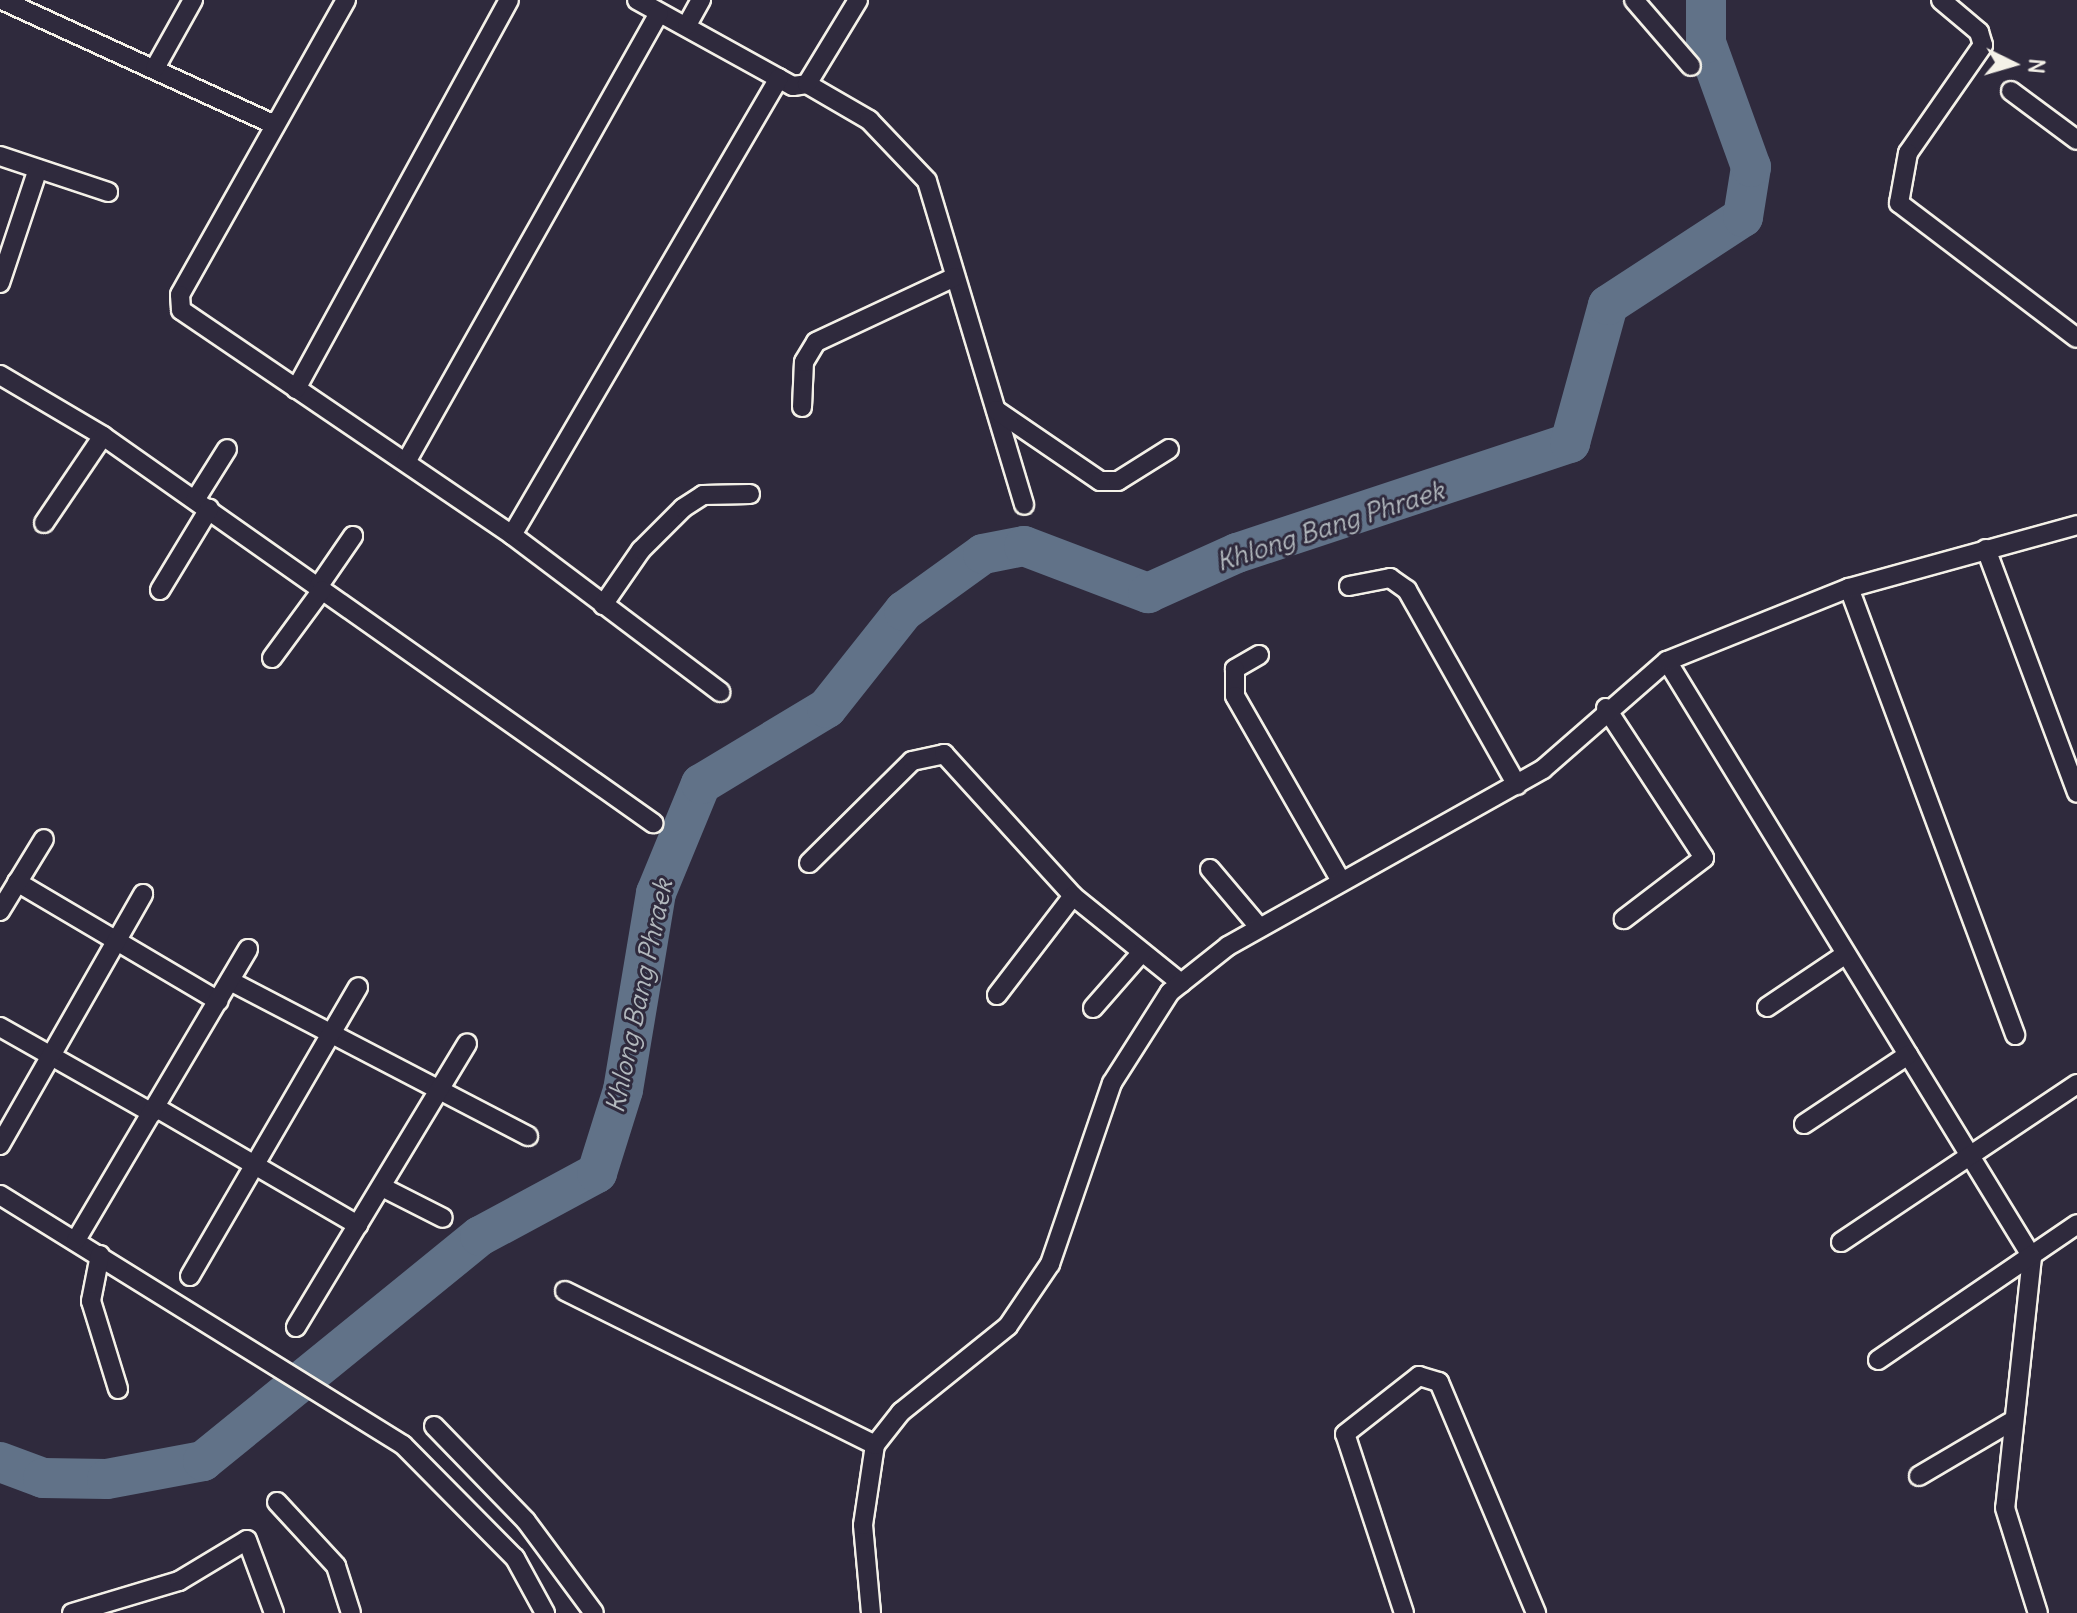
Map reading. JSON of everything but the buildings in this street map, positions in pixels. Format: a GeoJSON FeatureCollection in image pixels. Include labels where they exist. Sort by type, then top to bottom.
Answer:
{"type":"FeatureCollection","features":[{"type":"Feature","properties":{"kind":"street"},"geometry":{"type":"LineString","coordinates":[[2,0],[38,6],[155,68],[273,124]]}},
{"type":"Feature","properties":{"kind":"street"},"geometry":{"type":"LineString","coordinates":[[155,68],[193,0]]}},
{"type":"Feature","properties":{"kind":"street"},"geometry":{"type":"LineString","coordinates":[[346,0],[273,124],[180,295],[181,310],[512,535],[720,692]]}},
{"type":"Feature","properties":{"kind":"street"},"geometry":{"type":"LineString","coordinates":[[296,389],[509,0]]}},
{"type":"Feature","properties":{"kind":"street"},"geometry":{"type":"LineString","coordinates":[[637,0],[779,78],[807,84],[869,120],[911,159],[937,203],[955,277],[1024,505]]}},
{"type":"Feature","properties":{"kind":"street"},"geometry":{"type":"LineString","coordinates":[[687,25],[701,0]]}},
{"type":"Feature","properties":{"kind":"street"},"geometry":{"type":"LineString","coordinates":[[807,84],[858,0]]}},
{"type":"Feature","properties":{"kind":"street"},"geometry":{"type":"LineString","coordinates":[[1634,0],[1691,66]]}},
{"type":"Feature","properties":{"kind":"street"},"geometry":{"type":"LineString","coordinates":[[1941,0],[1979,32],[1983,45],[1908,153],[1899,203],[2077,338]]}},
{"type":"Feature","properties":{"kind":"street"},"geometry":{"type":"LineString","coordinates":[[406,462],[659,13]]}},
{"type":"Feature","properties":{"kind":"street"},"geometry":{"type":"LineString","coordinates":[[512,535],[779,78]]}},
{"type":"Feature","properties":{"kind":"street"},"geometry":{"type":"LineString","coordinates":[[2011,91],[2077,140]]}},
{"type":"Feature","properties":{"kind":"street"},"geometry":{"type":"LineString","coordinates":[[0,156],[108,192]]}},
{"type":"Feature","properties":{"kind":"street"},"geometry":{"type":"LineString","coordinates":[[0,283],[38,169]]}},
{"type":"Feature","properties":{"kind":"street"},"geometry":{"type":"LineString","coordinates":[[802,407],[804,362],[816,342],[955,277]]}},
{"type":"Feature","properties":{"kind":"street"},"geometry":{"type":"LineString","coordinates":[[0,375],[103,436],[653,823]]}},
{"type":"Feature","properties":{"kind":"street"},"geometry":{"type":"LineString","coordinates":[[996,410],[1100,481],[1118,481],[1169,449]]}},
{"type":"Feature","properties":{"kind":"street"},"geometry":{"type":"LineString","coordinates":[[44,523],[103,436]]}},
{"type":"Feature","properties":{"kind":"street"},"geometry":{"type":"LineString","coordinates":[[160,590],[227,449]]}},
{"type":"Feature","properties":{"kind":"street"},"geometry":{"type":"LineString","coordinates":[[603,605],[641,550],[683,508],[703,495],[750,494]]}},
{"type":"Feature","properties":{"kind":"street"},"geometry":{"type":"LineString","coordinates":[[871,1613],[863,1525],[875,1445],[901,1412],[1008,1326],[1050,1264],[1112,1083],[1181,983],[1259,927],[1517,785],[1606,708],[1667,661],[1849,588],[2077,525]]}},
{"type":"Feature","properties":{"kind":"street"},"geometry":{"type":"LineString","coordinates":[[272,658],[353,536]]}},
{"type":"Feature","properties":{"kind":"street"},"geometry":{"type":"LineString","coordinates":[[1986,549],[2077,793]]}},
{"type":"Feature","properties":{"kind":"street"},"geometry":{"type":"LineString","coordinates":[[1349,586],[1390,578],[1407,590],[1517,785]]}},
{"type":"Feature","properties":{"kind":"street"},"geometry":{"type":"LineString","coordinates":[[1849,588],[2015,1035]]}},
{"type":"Feature","properties":{"kind":"street"},"geometry":{"type":"LineString","coordinates":[[1259,655],[1235,669],[1235,696],[1341,881]]}},
{"type":"Feature","properties":{"kind":"street"},"geometry":{"type":"LineString","coordinates":[[1667,661],[2032,1257],[2005,1508],[2038,1613]]}},
{"type":"Feature","properties":{"kind":"street"},"geometry":{"type":"LineString","coordinates":[[1606,708],[1704,858],[1624,919]]}},
{"type":"Feature","properties":{"kind":"street"},"geometry":{"type":"LineString","coordinates":[[809,863],[912,761],[944,754],[1073,896],[1181,983]]}},
{"type":"Feature","properties":{"kind":"street"},"geometry":{"type":"LineString","coordinates":[[0,911],[44,839]]}},
{"type":"Feature","properties":{"kind":"street"},"geometry":{"type":"LineString","coordinates":[[1210,869],[1259,927]]}},
{"type":"Feature","properties":{"kind":"street"},"geometry":{"type":"LineString","coordinates":[[17,882],[115,943],[218,1001]]}},
{"type":"Feature","properties":{"kind":"street"},"geometry":{"type":"LineString","coordinates":[[0,1145],[143,894]]}},
{"type":"Feature","properties":{"kind":"street"},"geometry":{"type":"LineString","coordinates":[[997,995],[1073,896]]}},
{"type":"Feature","properties":{"kind":"street"},"geometry":{"type":"LineString","coordinates":[[76,1240],[248,949]]}},
{"type":"Feature","properties":{"kind":"street"},"geometry":{"type":"LineString","coordinates":[[1093,1008],[1142,952]]}},
{"type":"Feature","properties":{"kind":"street"},"geometry":{"type":"LineString","coordinates":[[1767,1007],[1846,954]]}},
{"type":"Feature","properties":{"kind":"street"},"geometry":{"type":"LineString","coordinates":[[230,981],[439,1093],[528,1136]]}},
{"type":"Feature","properties":{"kind":"street"},"geometry":{"type":"LineString","coordinates":[[190,1276],[334,1037],[358,987]]}},
{"type":"Feature","properties":{"kind":"street"},"geometry":{"type":"LineString","coordinates":[[0,1027],[358,1225]]}},
{"type":"Feature","properties":{"kind":"street"},"geometry":{"type":"LineString","coordinates":[[296,1327],[467,1044]]}},
{"type":"Feature","properties":{"kind":"street"},"geometry":{"type":"LineString","coordinates":[[1804,1124],[1908,1055]]}},
{"type":"Feature","properties":{"kind":"street"},"geometry":{"type":"LineString","coordinates":[[1841,1242],[2077,1084]]}},
{"type":"Feature","properties":{"kind":"street"},"geometry":{"type":"LineString","coordinates":[[382,1187],[443,1218]]}},
{"type":"Feature","properties":{"kind":"street"},"geometry":{"type":"LineString","coordinates":[[0,1195],[337,1402],[446,1481],[515,1558],[545,1613]]}},
{"type":"Feature","properties":{"kind":"street"},"geometry":{"type":"LineString","coordinates":[[1878,1360],[2077,1224]]}},
{"type":"Feature","properties":{"kind":"street"},"geometry":{"type":"LineString","coordinates":[[100,1255],[91,1301],[118,1389]]}},
{"type":"Feature","properties":{"kind":"street"},"geometry":{"type":"LineString","coordinates":[[565,1291],[875,1445]]}},
{"type":"Feature","properties":{"kind":"street"},"geometry":{"type":"LineString","coordinates":[[1404,1613],[1345,1434],[1419,1376],[1439,1382],[1536,1613]]}},
{"type":"Feature","properties":{"kind":"street"},"geometry":{"type":"LineString","coordinates":[[1919,1476],[2014,1420]]}},
{"type":"Feature","properties":{"kind":"street"},"geometry":{"type":"LineString","coordinates":[[434,1426],[526,1521],[594,1613]]}},
{"type":"Feature","properties":{"kind":"street"},"geometry":{"type":"LineString","coordinates":[[277,1502],[336,1566],[351,1613]]}},
{"type":"Feature","properties":{"kind":"street"},"geometry":{"type":"LineString","coordinates":[[72,1613],[179,1581],[247,1540],[274,1613]]}},
{"type":"Feature","properties":{"kind":"waterway","name":"Khlong Bang Phraek"},"geometry":{"type":"LineString","coordinates":[[0,1462],[43,1478],[107,1479],[203,1461],[480,1236],[597,1173],[623,1090],[656,893],[701,784],[827,708],[904,611],[983,554],[1024,546],[1148,593],[1237,553],[1570,443],[1608,305],[1743,217],[1751,167],[1706,43],[1706,0]]}}]}
